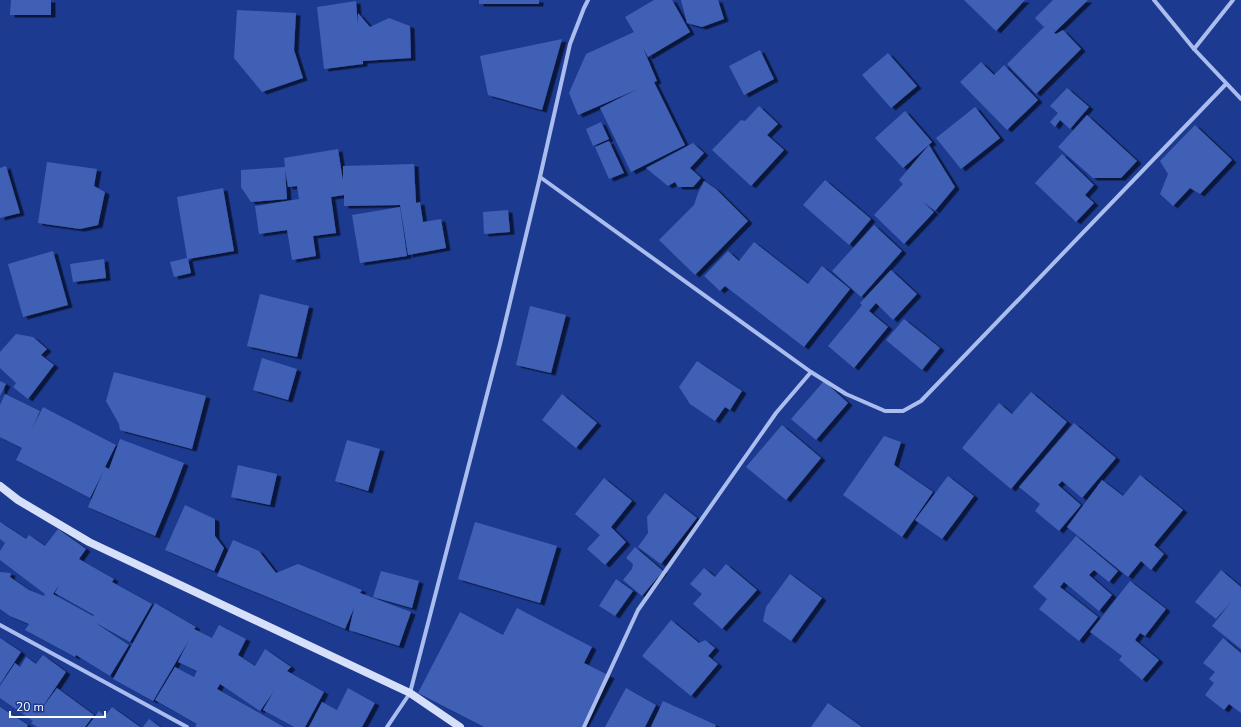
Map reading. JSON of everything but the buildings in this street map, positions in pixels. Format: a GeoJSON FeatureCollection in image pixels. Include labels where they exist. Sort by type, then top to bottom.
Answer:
{"type":"FeatureCollection","features":[{"type":"Feature","properties":{"kind":"street"},"geometry":{"type":"LineString","coordinates":[[386,727],[410,693],[498,352],[540,178],[570,44],[588,0]]}},
{"type":"Feature","properties":{"kind":"street"},"geometry":{"type":"LineString","coordinates":[[1154,0],[1194,49],[1241,99]]}},
{"type":"Feature","properties":{"kind":"street"},"geometry":{"type":"LineString","coordinates":[[1194,49],[1233,0]]}},
{"type":"Feature","properties":{"kind":"street"},"geometry":{"type":"LineString","coordinates":[[540,178],[811,372],[846,394],[885,411],[903,411],[921,401],[1226,84]]}},
{"type":"Feature","properties":{"kind":"street"},"geometry":{"type":"LineString","coordinates":[[584,727],[638,610],[776,413],[811,372]]}},
{"type":"Feature","properties":{"kind":"street"},"geometry":{"type":"LineString","coordinates":[[0,486],[18,500],[89,542],[410,693],[460,727]]}},
{"type":"Feature","properties":{"kind":"street"},"geometry":{"type":"LineString","coordinates":[[0,625],[187,727]]}}]}
